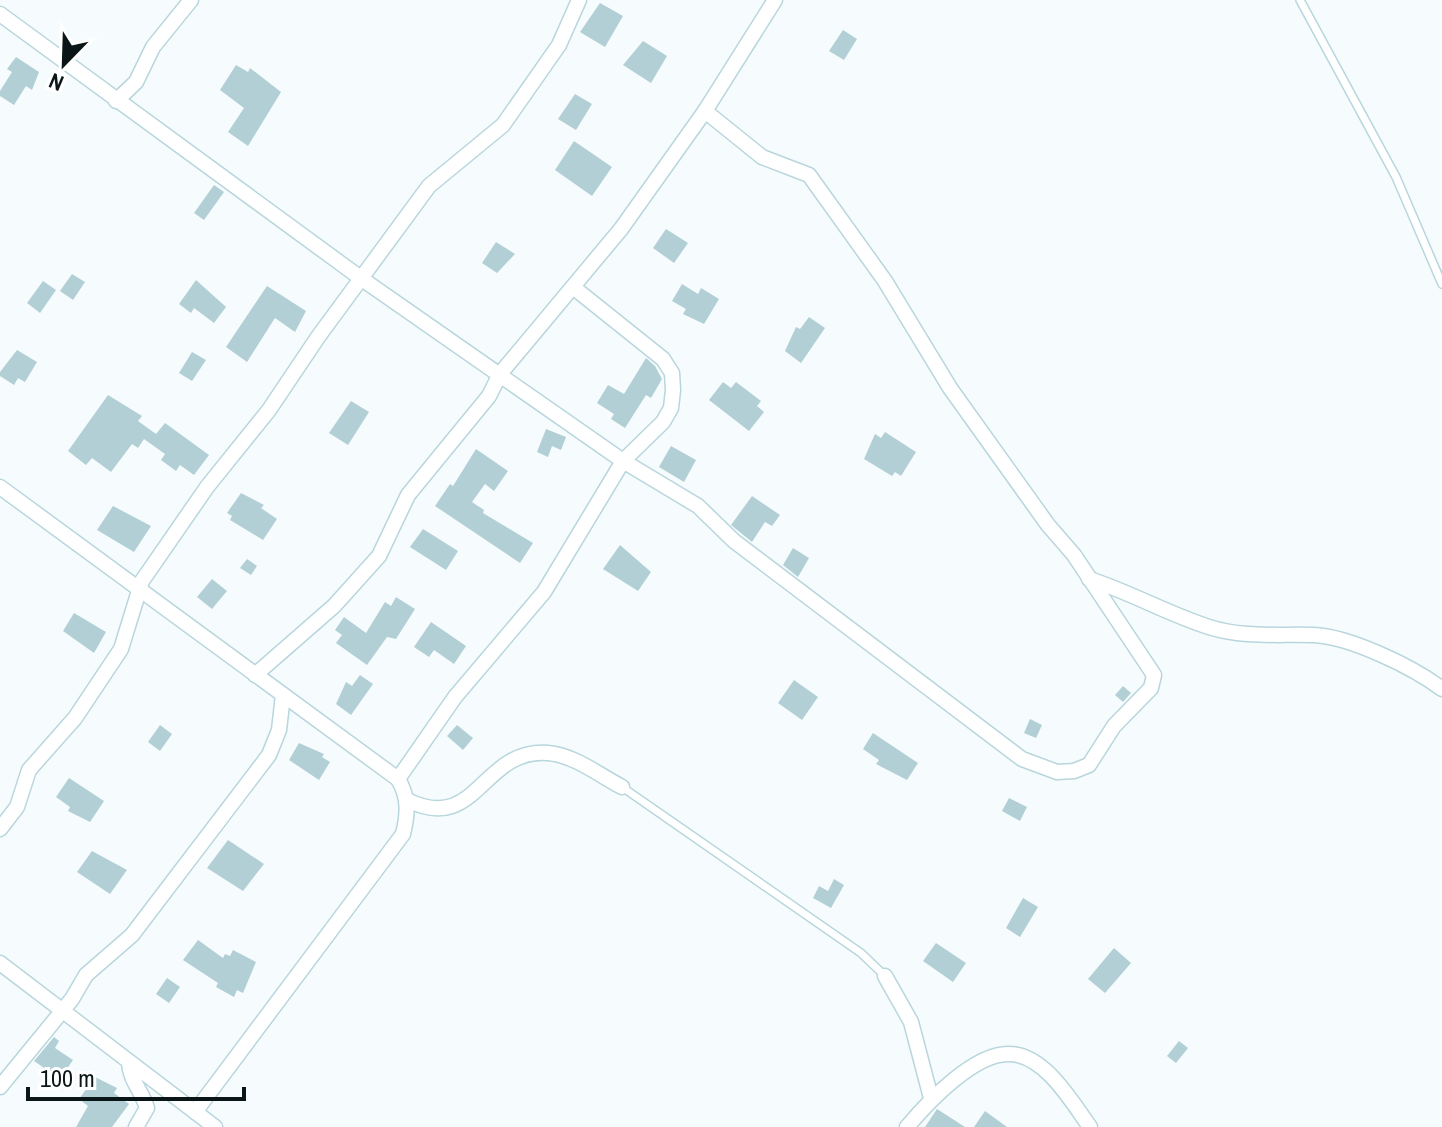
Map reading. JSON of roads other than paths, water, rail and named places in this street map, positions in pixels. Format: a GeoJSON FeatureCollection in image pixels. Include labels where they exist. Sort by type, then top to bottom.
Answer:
{"type":"FeatureCollection","features":[{"type":"Feature","properties":{"kind":"street"},"geometry":{"type":"LineString","coordinates":[[116,101],[136,82],[153,47],[191,0]]}},
{"type":"Feature","properties":{"kind":"street"},"geometry":{"type":"LineString","coordinates":[[0,829],[17,807],[29,770],[75,718],[121,649],[139,589],[207,487],[269,410],[318,337],[429,186],[503,125],[559,45],[579,0]]}},
{"type":"Feature","properties":{"kind":"street"},"geometry":{"type":"LineString","coordinates":[[255,675],[334,606],[379,556],[403,503],[489,396],[500,374],[621,229],[705,111],[775,0]]}},
{"type":"Feature","properties":{"kind":"street"},"geometry":{"type":"LineString","coordinates":[[0,14],[362,279],[623,461],[698,506],[734,541],[1022,759],[1057,772],[1074,771],[1089,765],[1114,726],[1143,699],[1154,675],[1089,579],[950,388],[885,281],[809,175],[762,157],[705,111]]}},
{"type":"Feature","properties":{"kind":"street"},"geometry":{"type":"LineString","coordinates":[[398,779],[455,697],[544,592],[623,461],[663,422],[671,408],[672,373],[649,345],[573,287]]}},
{"type":"Feature","properties":{"kind":"street"},"geometry":{"type":"LineString","coordinates":[[0,487],[398,779],[407,800],[403,834],[195,1112]]}},
{"type":"Feature","properties":{"kind":"street"},"geometry":{"type":"LineString","coordinates":[[1089,579],[1132,593],[1210,627],[1245,634],[1315,635],[1343,640],[1442,689]]}},
{"type":"Feature","properties":{"kind":"street"},"geometry":{"type":"LineString","coordinates":[[0,1087],[72,999],[94,966],[132,935],[269,755],[279,730],[283,695]]}},
{"type":"Feature","properties":{"kind":"street"},"geometry":{"type":"LineString","coordinates":[[407,800],[431,811],[451,809],[510,763],[538,753],[567,757],[622,787]]}},
{"type":"Feature","properties":{"kind":"street"},"geometry":{"type":"LineString","coordinates":[[0,963],[215,1127]]}},
{"type":"Feature","properties":{"kind":"street"},"geometry":{"type":"LineString","coordinates":[[885,976],[911,1022],[931,1098]]}},
{"type":"Feature","properties":{"kind":"street"},"geometry":{"type":"LineString","coordinates":[[907,1127],[931,1098],[990,1058],[1010,1053],[1039,1067],[1061,1087],[1090,1127]]}},
{"type":"Feature","properties":{"kind":"street"},"geometry":{"type":"LineString","coordinates":[[129,1062],[129,1071],[143,1093],[147,1108],[136,1127]]}},
{"type":"Feature","properties":{"kind":"lane"},"geometry":{"type":"LineString","coordinates":[[1300,0],[1396,177],[1442,284]]}},
{"type":"Feature","properties":{"kind":"lane"},"geometry":{"type":"LineString","coordinates":[[622,787],[861,953],[885,976]]}}]}
